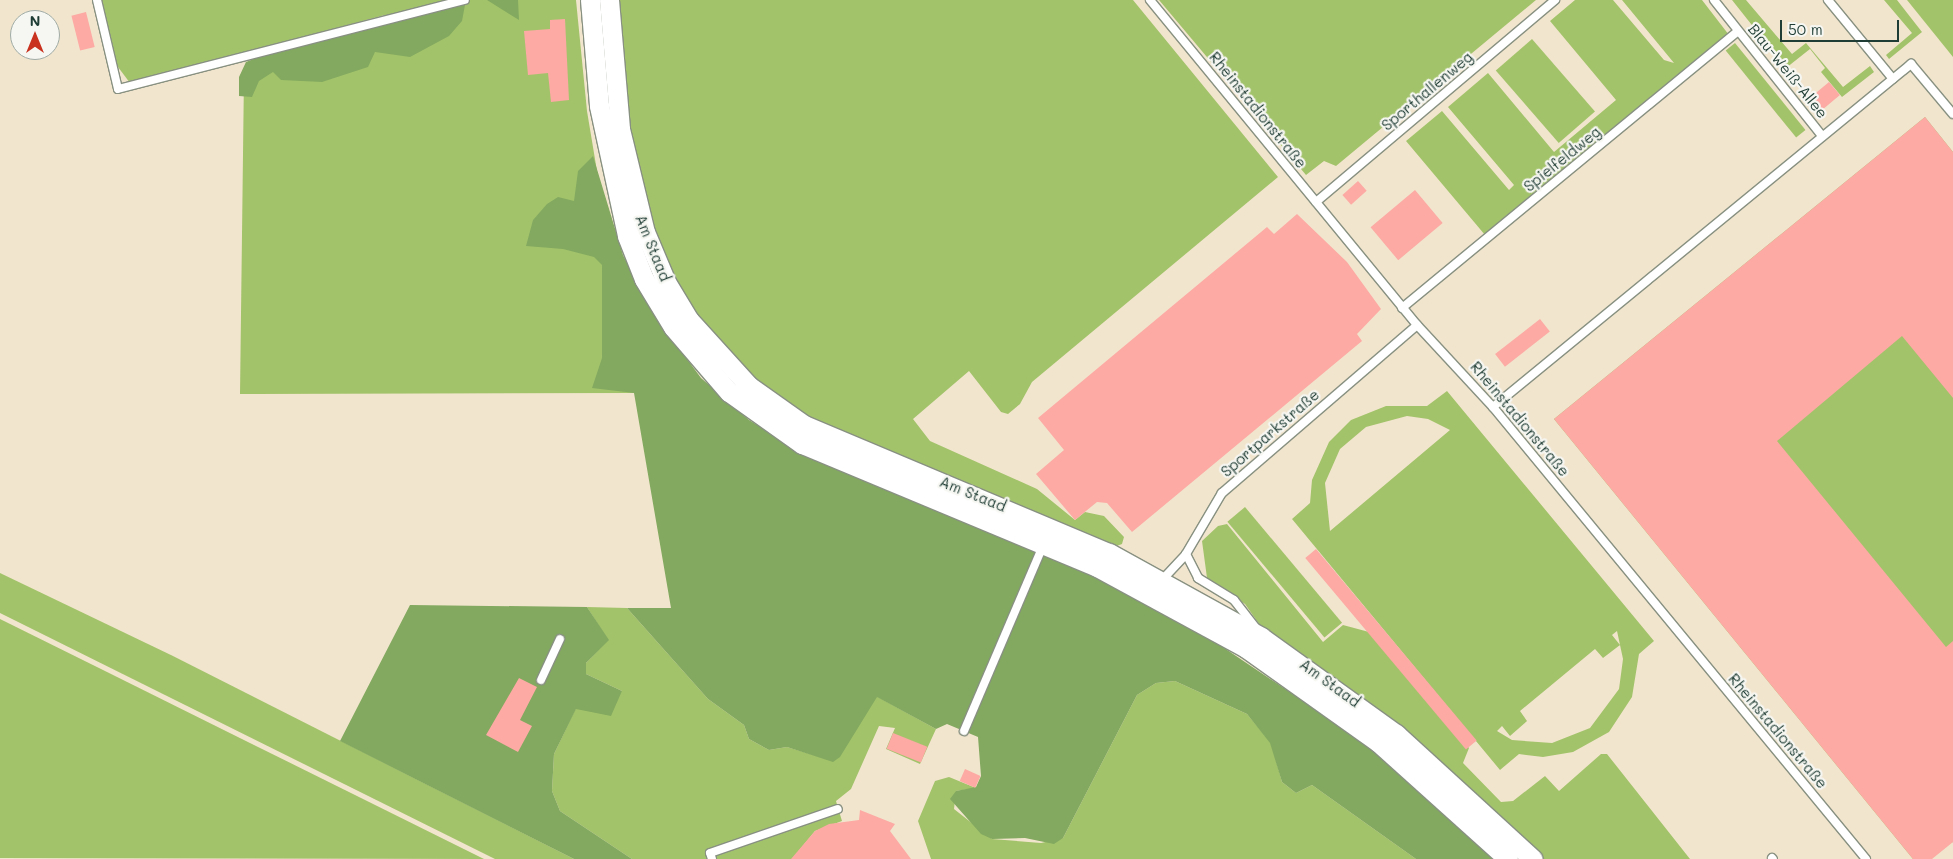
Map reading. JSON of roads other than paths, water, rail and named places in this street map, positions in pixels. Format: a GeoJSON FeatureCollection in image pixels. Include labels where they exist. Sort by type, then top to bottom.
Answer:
{"type":"FeatureCollection","features":[{"type":"Feature","properties":{"kind":"street","name":"Am Staad"},"geometry":{"type":"LineString","coordinates":[[590,0],[599,106],[620,214],[644,279],[691,353],[749,410],[802,444],[1044,544],[1164,601],[1292,678],[1407,765],[1508,859]]}},
{"type":"Feature","properties":{"kind":"street","name":"Am Staad"},"geometry":{"type":"LineString","coordinates":[[609,0],[614,86],[638,212],[669,288],[725,364],[804,425],[1020,513],[1162,580],[1261,637],[1403,739],[1533,859]]}},
{"type":"Feature","properties":{"kind":"lane"},"geometry":{"type":"LineString","coordinates":[[96,0],[118,89],[465,0]]}},
{"type":"Feature","properties":{"kind":"lane","name":"Rheinstadionstraße"},"geometry":{"type":"LineString","coordinates":[[1150,0],[1416,325],[1493,406],[1866,859]]}},
{"type":"Feature","properties":{"kind":"lane","name":"Sporthallenweg"},"geometry":{"type":"LineString","coordinates":[[1316,202],[1555,0]]}},
{"type":"Feature","properties":{"kind":"lane","name":"Blau-Weiß-Allee"},"geometry":{"type":"LineString","coordinates":[[1714,0],[1822,136]]}},
{"type":"Feature","properties":{"kind":"lane"},"geometry":{"type":"LineString","coordinates":[[1828,0],[1893,79]]}},
{"type":"Feature","properties":{"kind":"lane","name":"Spielfeldweg"},"geometry":{"type":"LineString","coordinates":[[1402,308],[1738,31]]}},
{"type":"Feature","properties":{"kind":"lane"},"geometry":{"type":"LineString","coordinates":[[1493,406],[1911,64],[1953,114]]}},
{"type":"Feature","properties":{"kind":"lane","name":"Sportparkstraße"},"geometry":{"type":"LineString","coordinates":[[1162,580],[1186,554],[1222,494],[1416,325]]}},
{"type":"Feature","properties":{"kind":"lane"},"geometry":{"type":"LineString","coordinates":[[964,731],[1044,544]]}},
{"type":"Feature","properties":{"kind":"lane"},"geometry":{"type":"LineString","coordinates":[[1186,554],[1198,578],[1244,609],[1261,637]]}},
{"type":"Feature","properties":{"kind":"lane"},"geometry":{"type":"LineString","coordinates":[[541,680],[560,639]]}},
{"type":"Feature","properties":{"kind":"lane"},"geometry":{"type":"LineString","coordinates":[[712,859],[710,853],[838,809]]}}]}
